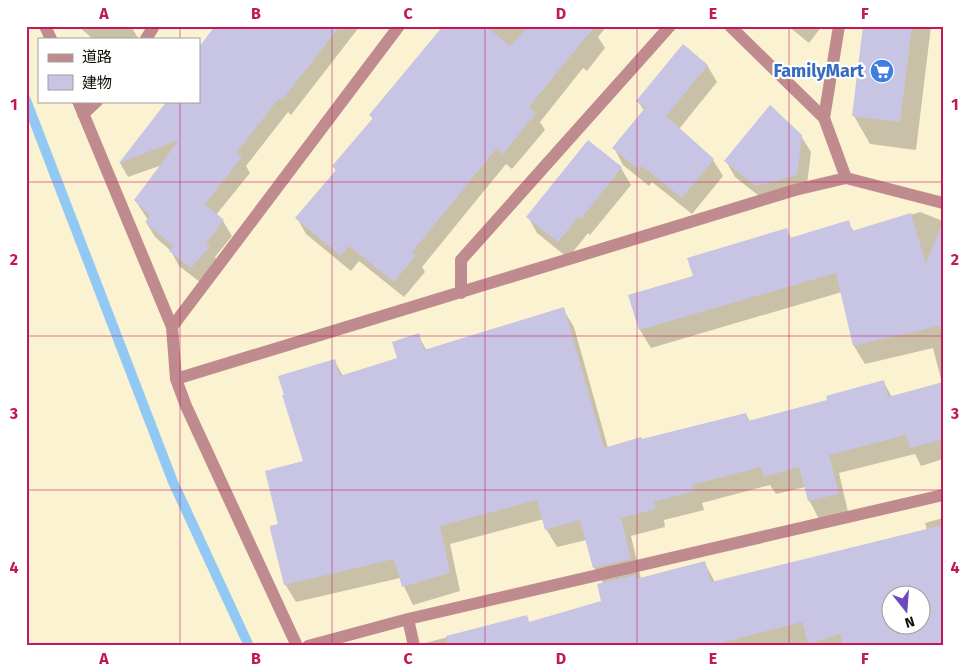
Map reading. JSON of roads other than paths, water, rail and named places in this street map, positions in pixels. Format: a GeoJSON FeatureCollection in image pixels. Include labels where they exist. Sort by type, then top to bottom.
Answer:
{"type":"FeatureCollection","features":[{"type":"Feature","properties":{"kind":"street"},"geometry":{"type":"LineString","coordinates":[[45,26],[51,38]]}},
{"type":"Feature","properties":{"kind":"street"},"geometry":{"type":"LineString","coordinates":[[147,38],[154,26]]}},
{"type":"Feature","properties":{"kind":"street"},"geometry":{"type":"LineString","coordinates":[[172,328],[399,26]]}},
{"type":"Feature","properties":{"kind":"street"},"geometry":{"type":"LineString","coordinates":[[461,293],[461,260],[670,26]]}},
{"type":"Feature","properties":{"kind":"street"},"geometry":{"type":"LineString","coordinates":[[730,26],[824,118],[846,178]]}},
{"type":"Feature","properties":{"kind":"street"},"geometry":{"type":"LineString","coordinates":[[824,118],[839,26]]}},
{"type":"Feature","properties":{"kind":"street"},"geometry":{"type":"LineString","coordinates":[[78,102],[172,328],[176,379],[186,406],[297,646]]}},
{"type":"Feature","properties":{"kind":"street"},"geometry":{"type":"LineString","coordinates":[[83,114],[97,102]]}},
{"type":"Feature","properties":{"kind":"street"},"geometry":{"type":"LineString","coordinates":[[176,379],[795,190],[846,178],[943,203]]}},
{"type":"Feature","properties":{"kind":"street"},"geometry":{"type":"LineString","coordinates":[[308,646],[408,620],[943,495]]}},
{"type":"Feature","properties":{"kind":"street"},"geometry":{"type":"LineString","coordinates":[[408,620],[414,646]]}},
{"type":"Feature","properties":{"kind":"waterway"},"geometry":{"type":"LineString","coordinates":[[26,100],[173,482],[249,646]]}},
{"type":"Feature","properties":{"kind":"place","name":"FamilyMart"},"geometry":{"type":"Point","coordinates":[882,71]}}]}
